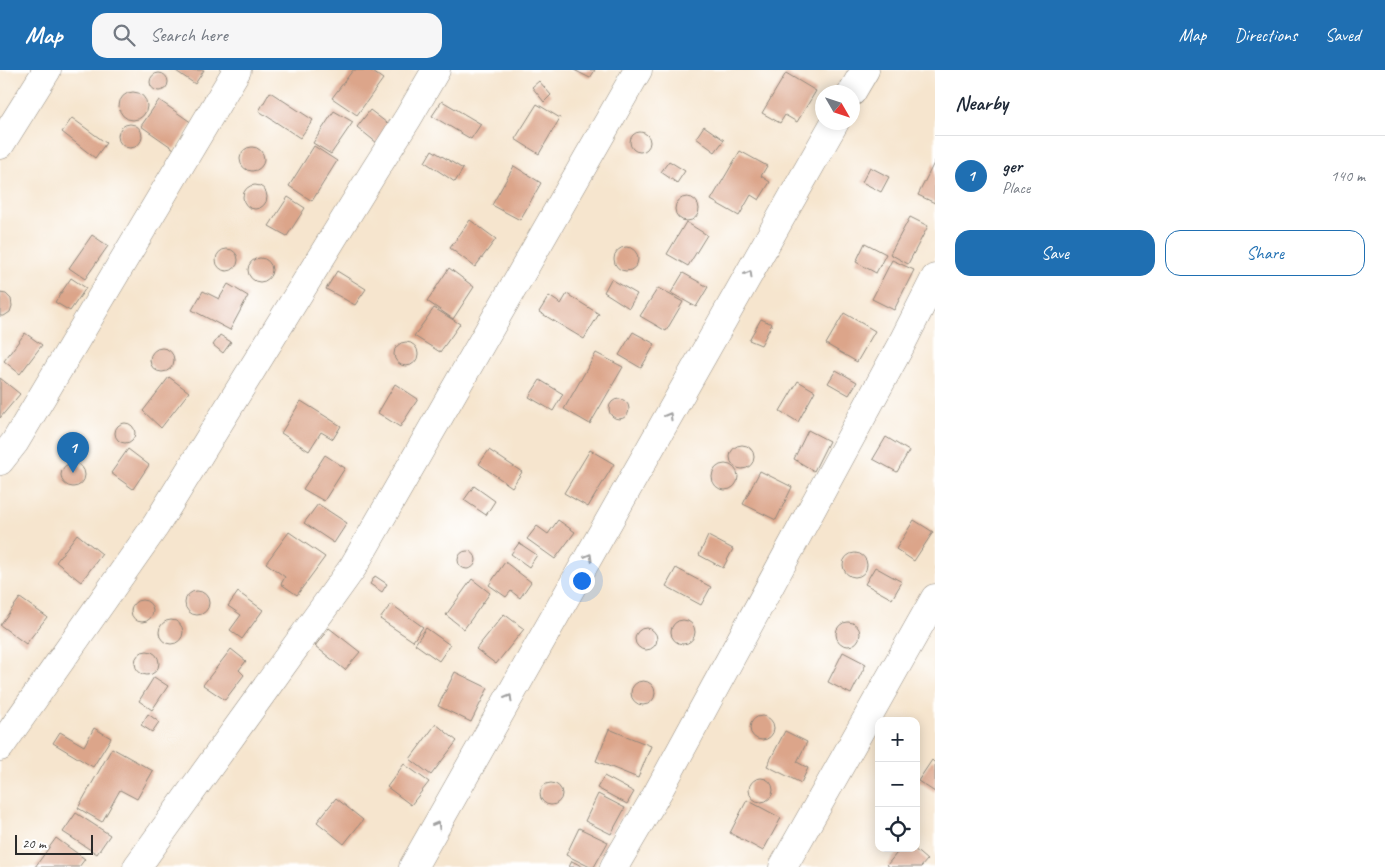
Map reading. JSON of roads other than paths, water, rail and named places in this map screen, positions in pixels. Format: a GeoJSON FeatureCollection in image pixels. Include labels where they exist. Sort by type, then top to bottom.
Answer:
{"type":"FeatureCollection","features":[{"type":"Feature","properties":{"kind":"street"},"geometry":{"type":"LineString","coordinates":[[0,145],[47,70]]}},
{"type":"Feature","properties":{"kind":"street"},"geometry":{"type":"LineString","coordinates":[[0,461],[15,442],[237,70]]}},
{"type":"Feature","properties":{"kind":"street"},"geometry":{"type":"LineString","coordinates":[[0,747],[156,524],[436,70]]}},
{"type":"Feature","properties":{"kind":"street"},"geometry":{"type":"LineString","coordinates":[[137,867],[353,567],[638,70]]}},
{"type":"Feature","properties":{"kind":"street"},"geometry":{"type":"LineString","coordinates":[[856,85],[865,70]]}},
{"type":"Feature","properties":{"kind":"street"},"geometry":{"type":"LineString","coordinates":[[413,867],[830,130]]}},
{"type":"Feature","properties":{"kind":"street"},"geometry":{"type":"LineString","coordinates":[[614,867],[658,792],[901,345],[935,278]]}},
{"type":"Feature","properties":{"kind":"street"},"geometry":{"type":"LineString","coordinates":[[783,867],[935,598]]}},
{"type":"Feature","properties":{"kind":"place","name":"ger"},"geometry":{"type":"Point","coordinates":[73,473]}}]}
